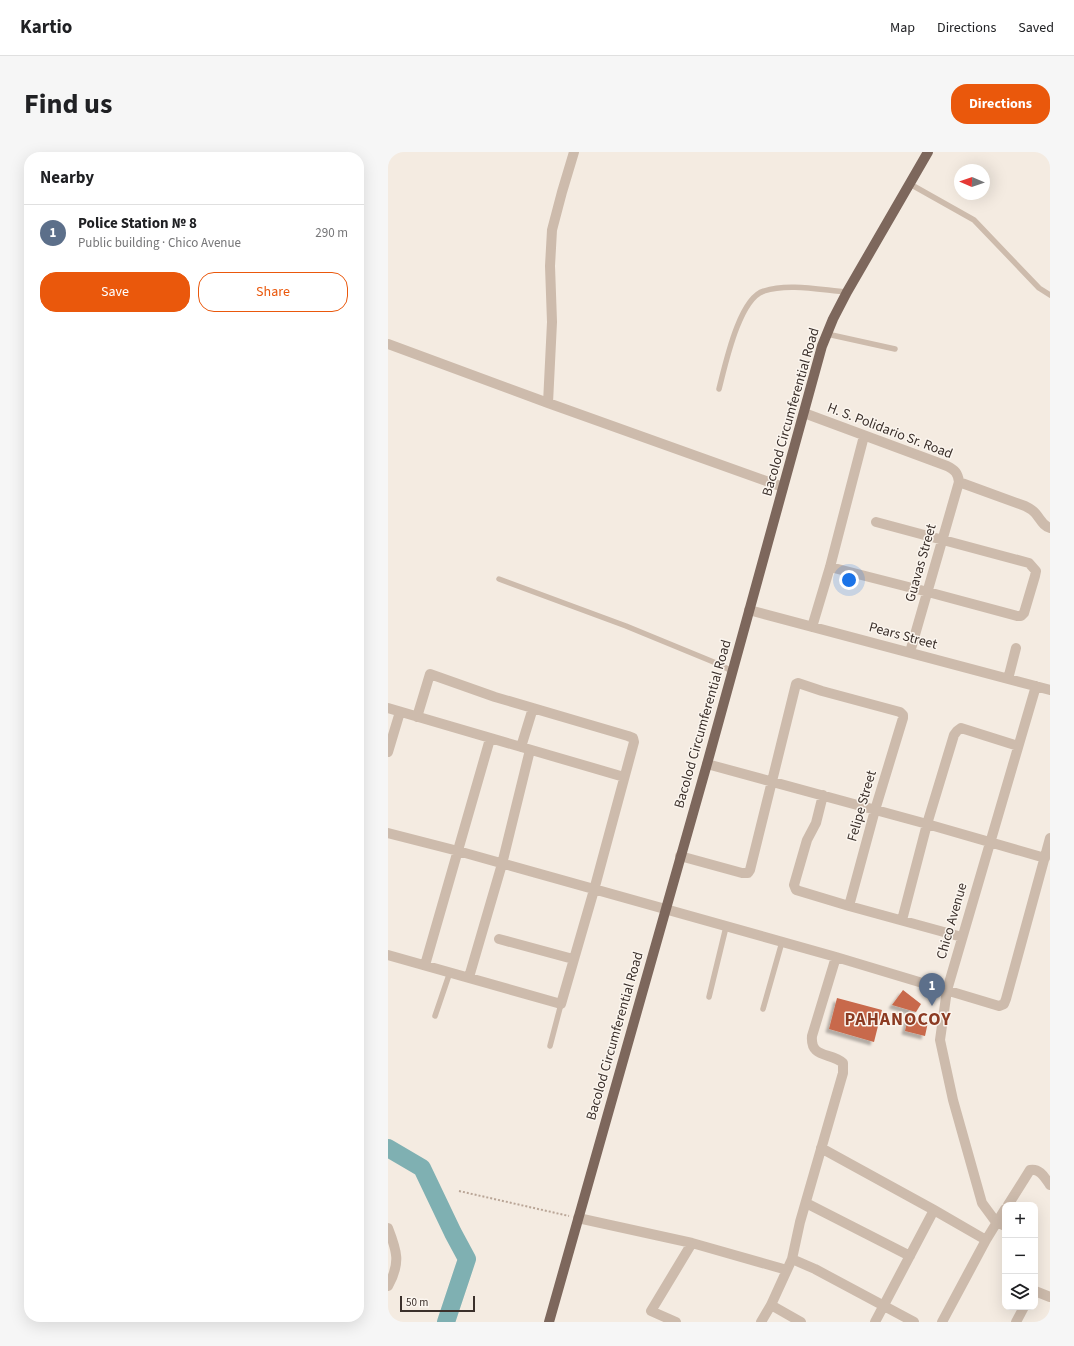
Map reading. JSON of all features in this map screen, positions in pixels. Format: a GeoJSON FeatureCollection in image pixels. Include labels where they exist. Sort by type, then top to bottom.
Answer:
{"type":"FeatureCollection","features":[{"type":"Feature","properties":{"kind":"main road","name":"Bacolod Circumferential Road"},"geometry":{"type":"LineString","coordinates":[[551,1321],[578,1218],[707,764],[822,346],[847,292],[928,152]]}},
{"type":"Feature","properties":{"kind":"street"},"geometry":{"type":"LineString","coordinates":[[548,403],[552,322],[550,266],[552,230],[574,152]]}},
{"type":"Feature","properties":{"kind":"street"},"geometry":{"type":"LineString","coordinates":[[388,344],[783,487]]}},
{"type":"Feature","properties":{"kind":"street","name":"H. S. Polidario Sr. Road"},"geometry":{"type":"LineString","coordinates":[[804,413],[948,466],[955,471],[960,482]]}},
{"type":"Feature","properties":{"kind":"street"},"geometry":{"type":"LineString","coordinates":[[812,627],[830,567],[864,436]]}},
{"type":"Feature","properties":{"kind":"street"},"geometry":{"type":"LineString","coordinates":[[960,482],[1031,509],[1042,522],[1050,528]]}},
{"type":"Feature","properties":{"kind":"street","name":"Guavas Street"},"geometry":{"type":"LineString","coordinates":[[910,652],[960,482]]}},
{"type":"Feature","properties":{"kind":"street"},"geometry":{"type":"LineString","coordinates":[[830,567],[1017,616],[1021,616],[1024,613],[1036,576],[1036,571],[1029,563],[876,522]]}},
{"type":"Feature","properties":{"kind":"street","name":"Pears Street"},"geometry":{"type":"LineString","coordinates":[[749,610],[1050,690]]}},
{"type":"Feature","properties":{"kind":"street"},"geometry":{"type":"LineString","coordinates":[[1008,679],[1016,648]]}},
{"type":"Feature","properties":{"kind":"street"},"geometry":{"type":"LineString","coordinates":[[388,955],[561,1004],[634,742],[633,738],[495,697],[430,674],[416,717]]}},
{"type":"Feature","properties":{"kind":"street","name":"Felipe Street"},"geometry":{"type":"LineString","coordinates":[[773,781],[796,684],[798,683],[900,712],[903,715],[849,906]]}},
{"type":"Feature","properties":{"kind":"street","name":"Chico Avenue"},"geometry":{"type":"LineString","coordinates":[[1001,1224],[982,1203],[953,1100],[940,1040],[947,990],[1036,686]]}},
{"type":"Feature","properties":{"kind":"street"},"geometry":{"type":"LineString","coordinates":[[388,708],[624,777]]}},
{"type":"Feature","properties":{"kind":"street"},"geometry":{"type":"LineString","coordinates":[[469,977],[502,864],[533,708]]}},
{"type":"Feature","properties":{"kind":"street"},"geometry":{"type":"LineString","coordinates":[[388,752],[400,712]]}},
{"type":"Feature","properties":{"kind":"street"},"geometry":{"type":"LineString","coordinates":[[902,920],[927,824],[954,735],[961,728],[1018,746]]}},
{"type":"Feature","properties":{"kind":"street"},"geometry":{"type":"LineString","coordinates":[[425,965],[490,739]]}},
{"type":"Feature","properties":{"kind":"street"},"geometry":{"type":"LineString","coordinates":[[707,764],[773,781],[1045,858]]}},
{"type":"Feature","properties":{"kind":"street"},"geometry":{"type":"LineString","coordinates":[[680,856],[742,873],[748,873],[773,781]]}},
{"type":"Feature","properties":{"kind":"street"},"geometry":{"type":"LineString","coordinates":[[823,795],[816,823],[807,840],[794,885],[796,890],[962,937]]}},
{"type":"Feature","properties":{"kind":"street"},"geometry":{"type":"LineString","coordinates":[[388,833],[458,851],[836,957],[999,1006],[1004,1004],[1050,838]]}},
{"type":"Feature","properties":{"kind":"street"},"geometry":{"type":"LineString","coordinates":[[499,939],[573,959]]}},
{"type":"Feature","properties":{"kind":"street"},"geometry":{"type":"LineString","coordinates":[[760,1322],[771,1305],[792,1259],[800,1222],[840,1087],[844,1068],[843,1063],[839,1060],[816,1051],[812,1042],[812,1036],[836,957]]}},
{"type":"Feature","properties":{"kind":"street"},"geometry":{"type":"LineString","coordinates":[[821,1148],[986,1240]]}},
{"type":"Feature","properties":{"kind":"street"},"geometry":{"type":"LineString","coordinates":[[1010,1202],[1030,1170],[1035,1169],[1039,1171],[1050,1185]]}},
{"type":"Feature","properties":{"kind":"street"},"geometry":{"type":"LineString","coordinates":[[806,1203],[910,1256]]}},
{"type":"Feature","properties":{"kind":"street"},"geometry":{"type":"LineString","coordinates":[[875,1322],[885,1306],[934,1210]]}},
{"type":"Feature","properties":{"kind":"street"},"geometry":{"type":"LineString","coordinates":[[578,1218],[692,1243],[787,1270]]}},
{"type":"Feature","properties":{"kind":"street"},"geometry":{"type":"LineString","coordinates":[[942,1322],[986,1240],[1001,1224]]}},
{"type":"Feature","properties":{"kind":"street"},"geometry":{"type":"LineString","coordinates":[[388,1228],[396,1249],[397,1263],[394,1275],[388,1286]]}},
{"type":"Feature","properties":{"kind":"street"},"geometry":{"type":"LineString","coordinates":[[676,1322],[651,1311],[692,1243]]}},
{"type":"Feature","properties":{"kind":"street"},"geometry":{"type":"LineString","coordinates":[[792,1259],[815,1269],[914,1322]]}},
{"type":"Feature","properties":{"kind":"street"},"geometry":{"type":"LineString","coordinates":[[1038,1292],[1050,1297]]}},
{"type":"Feature","properties":{"kind":"street"},"geometry":{"type":"LineString","coordinates":[[771,1305],[801,1322]]}},
{"type":"Feature","properties":{"kind":"street"},"geometry":{"type":"LineString","coordinates":[[1016,1322],[1022,1310]]}},
{"type":"Feature","properties":{"kind":"lane"},"geometry":{"type":"LineString","coordinates":[[910,184],[974,220],[1039,288],[1050,295]]}},
{"type":"Feature","properties":{"kind":"lane"},"geometry":{"type":"LineString","coordinates":[[719,389],[739,319],[752,300],[762,291],[776,288],[808,288],[847,292]]}},
{"type":"Feature","properties":{"kind":"lane"},"geometry":{"type":"LineString","coordinates":[[827,334],[895,349]]}},
{"type":"Feature","properties":{"kind":"lane"},"geometry":{"type":"LineString","coordinates":[[499,579],[626,626],[732,671]]}},
{"type":"Feature","properties":{"kind":"lane"},"geometry":{"type":"LineString","coordinates":[[709,997],[726,927]]}},
{"type":"Feature","properties":{"kind":"lane"},"geometry":{"type":"LineString","coordinates":[[763,1009],[782,942]]}},
{"type":"Feature","properties":{"kind":"lane"},"geometry":{"type":"LineString","coordinates":[[435,1016],[450,972]]}},
{"type":"Feature","properties":{"kind":"lane"},"geometry":{"type":"LineString","coordinates":[[550,1046],[561,1004]]}},
{"type":"Feature","properties":{"kind":"path"},"geometry":{"type":"LineString","coordinates":[[459,1191],[578,1218]]}},
{"type":"Feature","properties":{"kind":"building"},"geometry":{"type":"Polygon","coordinates":[[[903,990],[921,1004],[916,1012],[892,1005],[903,990]]]}},
{"type":"Feature","properties":{"kind":"building"},"geometry":{"type":"Polygon","coordinates":[[[837,998],[882,1010],[874,1042],[829,1029],[837,998]]]}},
{"type":"Feature","properties":{"kind":"building"},"geometry":{"type":"Polygon","coordinates":[[[908,1017],[928,1022],[925,1036],[905,1031],[908,1017]]]}},
{"type":"Feature","properties":{"kind":"waterway"},"geometry":{"type":"LineString","coordinates":[[388,1148],[422,1168],[467,1259],[446,1322]]}},
{"type":"Feature","properties":{"kind":"place","name":"Police Station № 8"},"geometry":{"type":"Point","coordinates":[932,1006]}},
{"type":"Feature","properties":{"kind":"district","name":"PAHANOCOY"},"geometry":{"type":"Point","coordinates":[898,1019]}}]}
